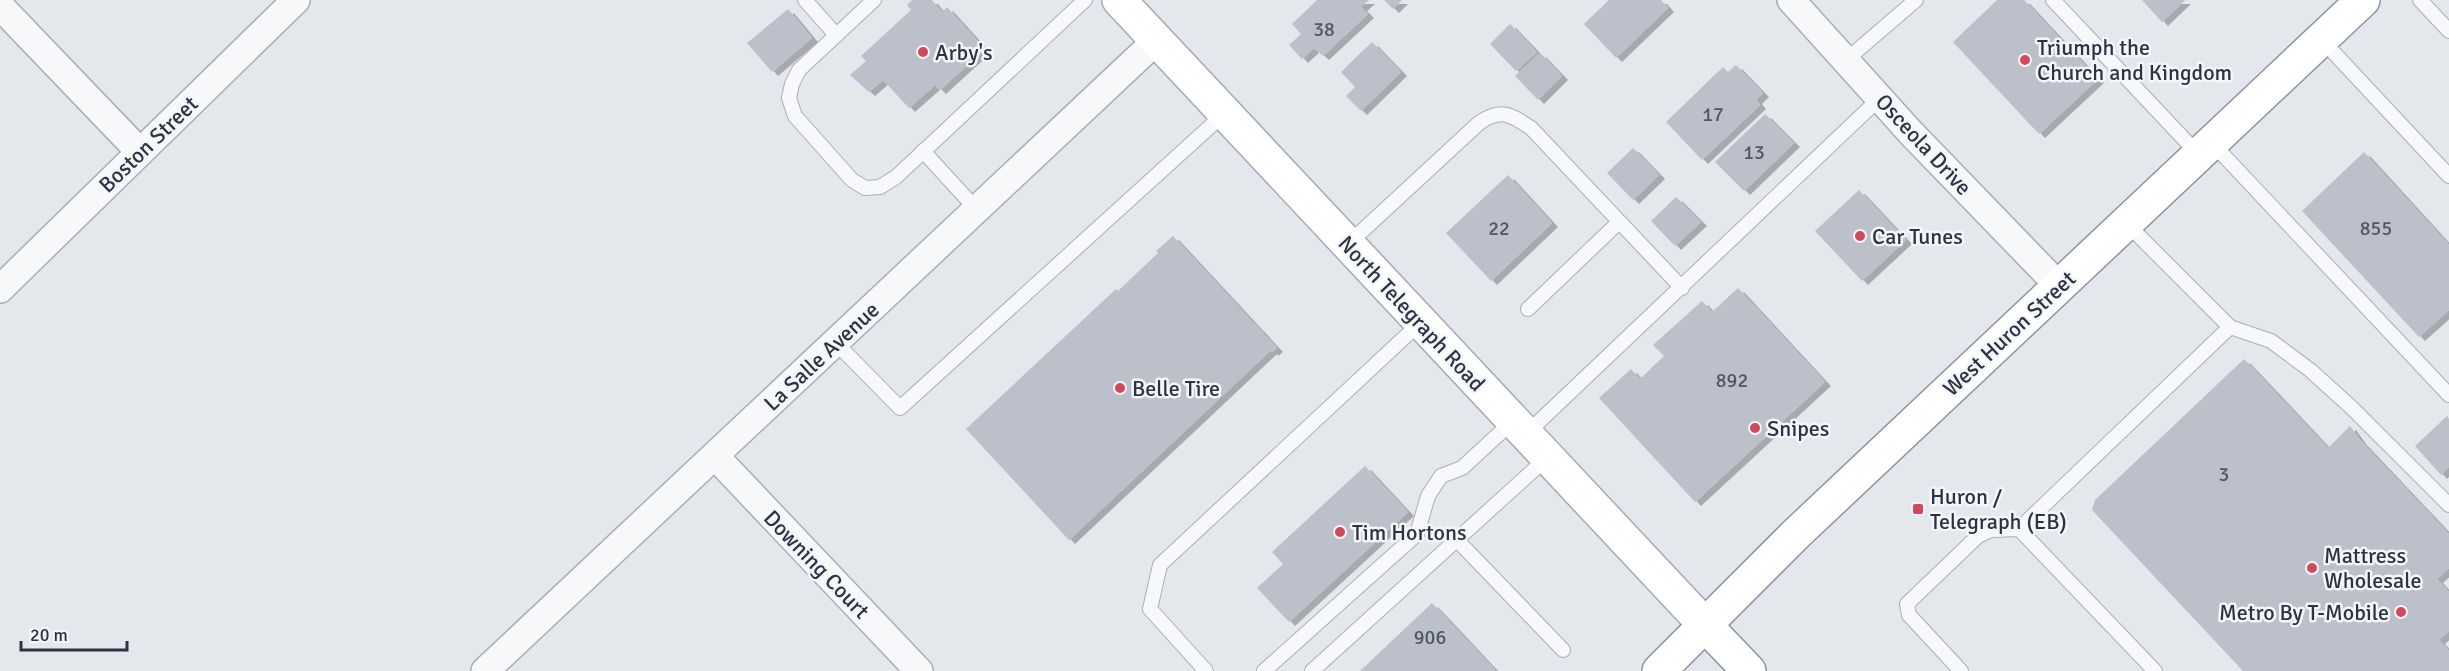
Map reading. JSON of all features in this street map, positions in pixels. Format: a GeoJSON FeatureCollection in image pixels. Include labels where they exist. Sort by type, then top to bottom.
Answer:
{"type":"FeatureCollection","features":[{"type":"Feature","properties":{"kind":"main road","name":"North Telegraph Road"},"geometry":{"type":"LineString","coordinates":[[1119,0],[1749,671]]}},
{"type":"Feature","properties":{"kind":"main road","name":"West Huron Street"},"geometry":{"type":"LineString","coordinates":[[1659,671],[1796,534],[2363,0]]}},
{"type":"Feature","properties":{"kind":"street","name":"Boston Street"},"geometry":{"type":"LineString","coordinates":[[0,289],[296,0]]}},
{"type":"Feature","properties":{"kind":"street","name":"Osceola Drive"},"geometry":{"type":"LineString","coordinates":[[1791,0],[1845,61],[2059,286]]}},
{"type":"Feature","properties":{"kind":"street"},"geometry":{"type":"LineString","coordinates":[[0,6],[140,152]]}},
{"type":"Feature","properties":{"kind":"street","name":"La Salle Avenue"},"geometry":{"type":"LineString","coordinates":[[485,671],[1157,40]]}},
{"type":"Feature","properties":{"kind":"street","name":"Downing Court"},"geometry":{"type":"LineString","coordinates":[[716,456],[919,671]]}},
{"type":"Feature","properties":{"kind":"lane"},"geometry":{"type":"LineString","coordinates":[[805,0],[836,35]]}},
{"type":"Feature","properties":{"kind":"lane"},"geometry":{"type":"LineString","coordinates":[[874,0],[799,70],[792,84],[789,98],[795,116],[852,180],[865,188],[879,188],[896,177],[1086,0]]}},
{"type":"Feature","properties":{"kind":"lane"},"geometry":{"type":"LineString","coordinates":[[1845,61],[1916,0]]}},
{"type":"Feature","properties":{"kind":"lane"},"geometry":{"type":"LineString","coordinates":[[2053,0],[2205,149],[2449,395]]}},
{"type":"Feature","properties":{"kind":"lane"},"geometry":{"type":"LineString","coordinates":[[2420,0],[2449,31]]}},
{"type":"Feature","properties":{"kind":"lane"},"geometry":{"type":"LineString","coordinates":[[2321,39],[2449,176]]}},
{"type":"Feature","properties":{"kind":"lane"},"geometry":{"type":"LineString","coordinates":[[1312,671],[1457,540],[1529,437],[1880,98]]}},
{"type":"Feature","properties":{"kind":"lane"},"geometry":{"type":"LineString","coordinates":[[836,343],[900,408],[1225,113]]}},
{"type":"Feature","properties":{"kind":"lane"},"geometry":{"type":"LineString","coordinates":[[1348,244],[1479,123],[1490,115],[1501,113],[1514,116],[1531,128],[1682,288]]}},
{"type":"Feature","properties":{"kind":"lane"},"geometry":{"type":"LineString","coordinates":[[923,151],[977,210]]}},
{"type":"Feature","properties":{"kind":"lane"},"geometry":{"type":"LineString","coordinates":[[1528,309],[1619,222]]}},
{"type":"Feature","properties":{"kind":"lane"},"geometry":{"type":"LineString","coordinates":[[2126,223],[2230,327],[2271,341],[2310,370],[2351,407],[2449,505]]}},
{"type":"Feature","properties":{"kind":"lane"},"geometry":{"type":"LineString","coordinates":[[1206,671],[1150,609],[1160,565],[1421,322]]}},
{"type":"Feature","properties":{"kind":"lane"},"geometry":{"type":"LineString","coordinates":[[1961,671],[1909,615],[1907,604],[1978,536],[1991,530],[2019,530],[2230,327]]}},
{"type":"Feature","properties":{"kind":"lane"},"geometry":{"type":"LineString","coordinates":[[1264,671],[1418,534],[1428,496],[1441,476],[1529,437]]}},
{"type":"Feature","properties":{"kind":"lane"},"geometry":{"type":"LineString","coordinates":[[2019,530],[2156,671]]}},
{"type":"Feature","properties":{"kind":"lane"},"geometry":{"type":"LineString","coordinates":[[1457,540],[1563,650]]}},
{"type":"Feature","properties":{"kind":"building","name":"Arby's"},"geometry":{"type":"Polygon","coordinates":[[[912,0],[932,0],[942,12],[947,7],[985,49],[940,90],[935,85],[909,108],[883,80],[869,92],[850,75],[866,61],[861,56],[911,10],[907,5],[912,0]]]}},
{"type":"Feature","properties":{"kind":"building"},"geometry":{"type":"Polygon","coordinates":[[[1317,0],[1369,0],[1361,7],[1368,14],[1323,56],[1314,48],[1302,59],[1289,45],[1301,34],[1292,24],[1317,0]]]}},
{"type":"Feature","properties":{"kind":"building"},"geometry":{"type":"Polygon","coordinates":[[[1384,0],[1402,0],[1393,9],[1384,0]]]}},
{"type":"Feature","properties":{"kind":"building"},"geometry":{"type":"Polygon","coordinates":[[[1609,0],[1661,0],[1668,8],[1616,58],[1584,24],[1609,0]]]}},
{"type":"Feature","properties":{"kind":"building","name":"Triumph the Church and Kingdom"},"geometry":{"type":"Polygon","coordinates":[[[1997,0],[2024,0],[2098,79],[2039,134],[1953,42],[1997,0]]]}},
{"type":"Feature","properties":{"kind":"building"},"geometry":{"type":"Polygon","coordinates":[[[2142,0],[2185,0],[2162,22],[2142,0]]]}},
{"type":"Feature","properties":{"kind":"building"},"geometry":{"type":"Polygon","coordinates":[[[788,9],[812,38],[772,72],[747,43],[788,9]]]}},
{"type":"Feature","properties":{"kind":"building"},"geometry":{"type":"Polygon","coordinates":[[[1510,24],[1537,52],[1516,71],[1490,44],[1510,24]]]}},
{"type":"Feature","properties":{"kind":"building"},"geometry":{"type":"Polygon","coordinates":[[[1372,42],[1401,72],[1361,111],[1346,96],[1355,87],[1341,72],[1372,42]]]}},
{"type":"Feature","properties":{"kind":"building"},"geometry":{"type":"Polygon","coordinates":[[[1540,53],[1562,76],[1538,100],[1515,76],[1540,53]]]}},
{"type":"Feature","properties":{"kind":"building"},"geometry":{"type":"Polygon","coordinates":[[[1736,65],[1763,93],[1756,100],[1760,105],[1702,160],[1666,122],[1723,67],[1728,72],[1736,65]]]}},
{"type":"Feature","properties":{"kind":"building"},"geometry":{"type":"Polygon","coordinates":[[[1765,114],[1794,143],[1744,191],[1715,162],[1765,114]]]}},
{"type":"Feature","properties":{"kind":"building"},"geometry":{"type":"Polygon","coordinates":[[[1633,148],[1659,175],[1633,200],[1607,173],[1633,148]]]}},
{"type":"Feature","properties":{"kind":"building"},"geometry":{"type":"Polygon","coordinates":[[[2364,152],[2449,245],[2449,310],[2419,337],[2302,211],[2364,152]]]}},
{"type":"Feature","properties":{"kind":"building"},"geometry":{"type":"Polygon","coordinates":[[[1508,175],[1552,223],[1491,281],[1446,233],[1508,175]]]}},
{"type":"Feature","properties":{"kind":"building","name":"Car Tunes"},"geometry":{"type":"Polygon","coordinates":[[[1859,190],[1906,240],[1862,281],[1815,231],[1859,190]]]}},
{"type":"Feature","properties":{"kind":"building"},"geometry":{"type":"Polygon","coordinates":[[[1676,197],[1701,222],[1675,246],[1651,221],[1676,197]]]}},
{"type":"Feature","properties":{"kind":"building","name":"Belle Tire"},"geometry":{"type":"Polygon","coordinates":[[[1173,236],[1277,348],[1272,352],[1271,350],[1069,540],[966,429],[1116,289],[1118,291],[1173,236]]]}},
{"type":"Feature","properties":{"kind":"building"},"geometry":{"type":"Polygon","coordinates":[[[1738,288],[1825,382],[1695,502],[1599,398],[1631,369],[1640,379],[1664,356],[1653,345],[1702,301],[1712,312],[1738,288]]]}},
{"type":"Feature","properties":{"kind":"building"},"geometry":{"type":"Polygon","coordinates":[[[2244,359],[2328,448],[2350,426],[2360,440],[2449,534],[2449,568],[2437,579],[2449,592],[2449,631],[2439,640],[2449,651],[2449,671],[2243,671],[2092,510],[2095,500],[2244,359]]]}},
{"type":"Feature","properties":{"kind":"building"},"geometry":{"type":"Polygon","coordinates":[[[2447,416],[2449,419],[2449,467],[2441,475],[2415,446],[2447,416]]]}},
{"type":"Feature","properties":{"kind":"building","name":"Tim Hortons"},"geometry":{"type":"Polygon","coordinates":[[[1365,466],[1408,512],[1289,622],[1257,588],[1283,564],[1272,552],[1365,466]]]}},
{"type":"Feature","properties":{"kind":"building"},"geometry":{"type":"Polygon","coordinates":[[[1432,603],[1496,671],[1360,671],[1432,603]]]}},
{"type":"Feature","properties":{"kind":"place","name":"Arby's"},"geometry":{"type":"Point","coordinates":[923,52]}},
{"type":"Feature","properties":{"kind":"place","name":"Triumph the Church and Kingdom"},"geometry":{"type":"Point","coordinates":[2025,60]}},
{"type":"Feature","properties":{"kind":"place","name":"Car Tunes"},"geometry":{"type":"Point","coordinates":[1860,236]}},
{"type":"Feature","properties":{"kind":"place","name":"Belle Tire"},"geometry":{"type":"Point","coordinates":[1120,388]}},
{"type":"Feature","properties":{"kind":"place","name":"Snipes"},"geometry":{"type":"Point","coordinates":[1755,428]}},
{"type":"Feature","properties":{"kind":"place","name":"Huron / Telegraph (EB)"},"geometry":{"type":"Point","coordinates":[1918,509]}},
{"type":"Feature","properties":{"kind":"place","name":"Tim Hortons"},"geometry":{"type":"Point","coordinates":[1340,532]}},
{"type":"Feature","properties":{"kind":"place","name":"Mattress Wholesale"},"geometry":{"type":"Point","coordinates":[2312,568]}},
{"type":"Feature","properties":{"kind":"place","name":"Metro By T-Mobile"},"geometry":{"type":"Point","coordinates":[2401,612]}}]}
